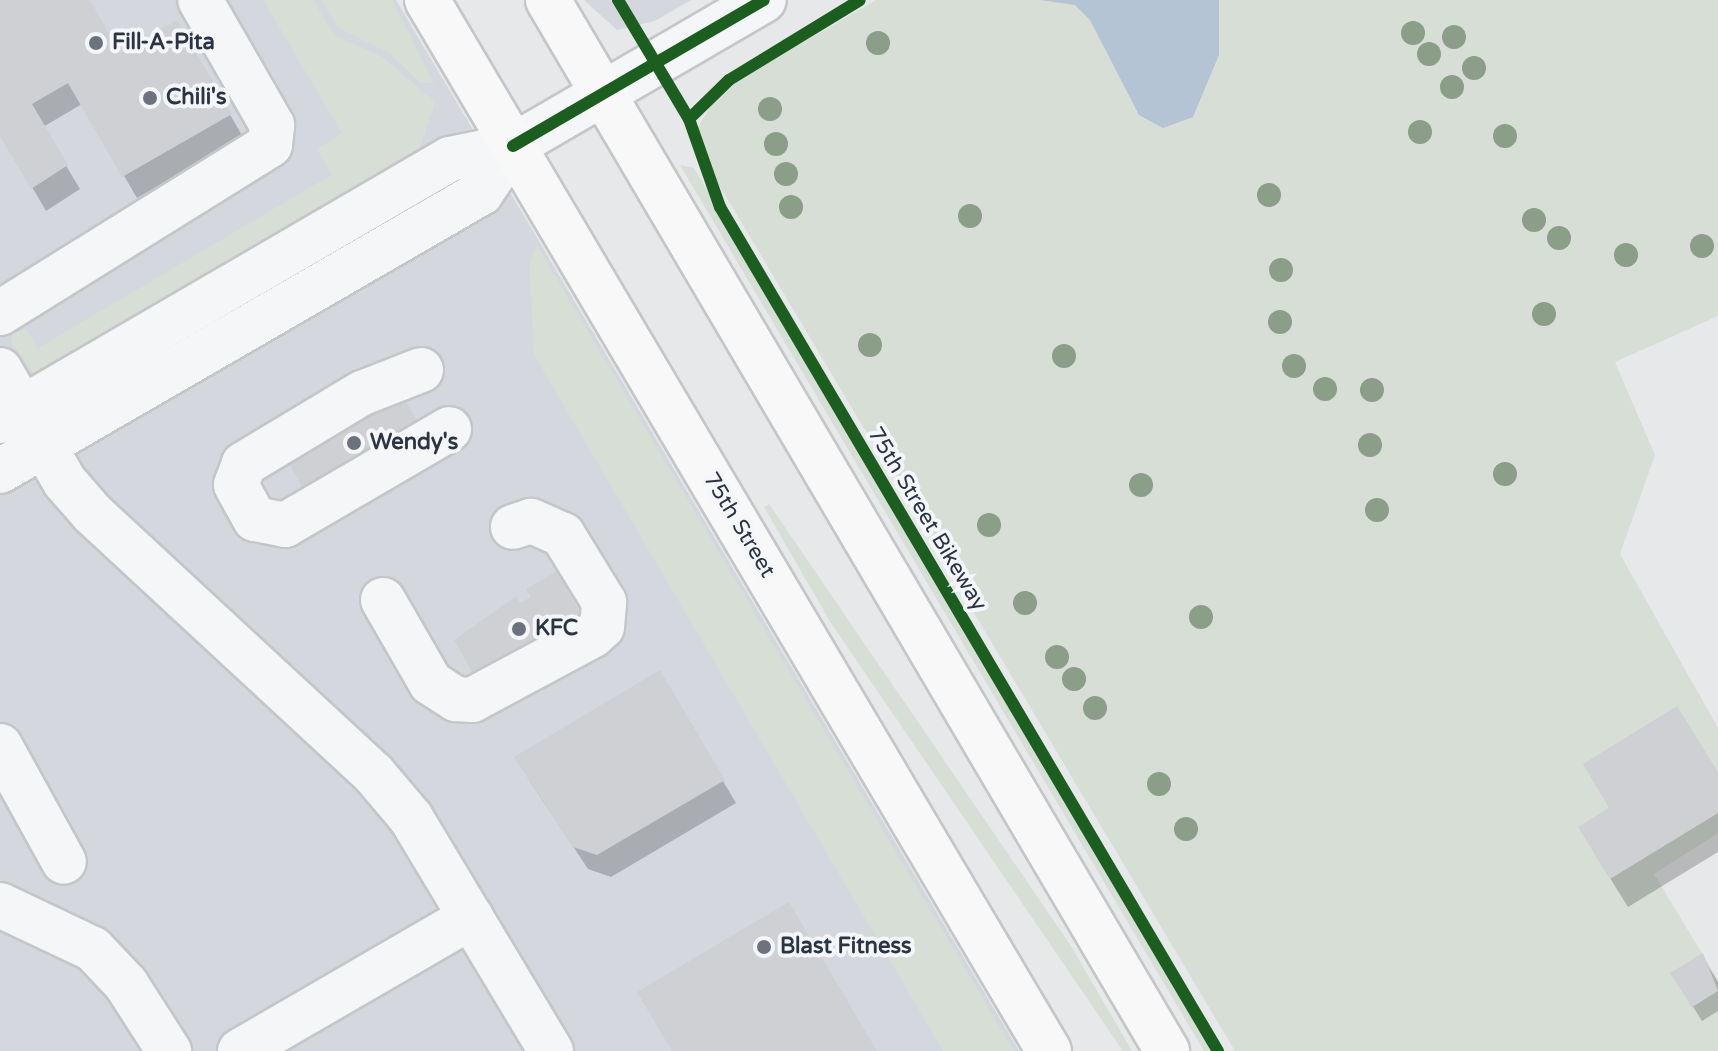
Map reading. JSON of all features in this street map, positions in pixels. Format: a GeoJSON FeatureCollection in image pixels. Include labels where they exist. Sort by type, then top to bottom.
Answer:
{"type":"FeatureCollection","features":[{"type":"Feature","properties":{"kind":"main road","name":"75th Street"},"geometry":{"type":"LineString","coordinates":[[427,0],[1049,1051]]}},
{"type":"Feature","properties":{"kind":"main road"},"geometry":{"type":"LineString","coordinates":[[548,0],[1167,1051]]}},
{"type":"Feature","properties":{"kind":"street"},"geometry":{"type":"LineString","coordinates":[[0,313],[270,145],[272,125],[200,0]]}},
{"type":"Feature","properties":{"kind":"street"},"geometry":{"type":"LineString","coordinates":[[11,414],[450,159],[513,146],[764,0]]}},
{"type":"Feature","properties":{"kind":"street"},"geometry":{"type":"LineString","coordinates":[[0,471],[481,193],[513,146]]}},
{"type":"Feature","properties":{"kind":"street"},"geometry":{"type":"LineString","coordinates":[[0,370],[11,414],[44,445],[92,513],[373,773],[411,818],[551,1051]]}},
{"type":"Feature","properties":{"kind":"street"},"geometry":{"type":"LineString","coordinates":[[421,370],[362,393],[244,464],[236,485],[255,519],[285,525],[449,429]]}},
{"type":"Feature","properties":{"kind":"street"},"geometry":{"type":"LineString","coordinates":[[383,600],[431,683],[456,699],[472,700],[593,635],[602,627],[604,602],[563,535],[531,521],[513,527]]}},
{"type":"Feature","properties":{"kind":"street"},"geometry":{"type":"LineString","coordinates":[[0,746],[64,862]]}},
{"type":"Feature","properties":{"kind":"street"},"geometry":{"type":"LineString","coordinates":[[0,905],[93,949],[126,984],[169,1051]]}},
{"type":"Feature","properties":{"kind":"street"},"geometry":{"type":"LineString","coordinates":[[240,1051],[471,917]]}},
{"type":"Feature","properties":{"kind":"shaded area"},"geometry":{"type":"Polygon","coordinates":[[[0,0],[396,0],[1019,1051],[0,1051],[0,0]]]}},
{"type":"Feature","properties":{"kind":"shaded area"},"geometry":{"type":"Polygon","coordinates":[[[263,0],[313,0],[334,35],[384,58],[435,102],[420,148],[393,172],[48,375],[34,374],[11,343],[12,333],[26,329],[38,348],[331,175],[317,149],[342,133],[263,0]]]}},
{"type":"Feature","properties":{"kind":"shaded area"},"geometry":{"type":"Polygon","coordinates":[[[322,0],[392,0],[434,83],[421,83],[389,53],[338,28],[322,0]]]}},
{"type":"Feature","properties":{"kind":"shaded area"},"geometry":{"type":"Polygon","coordinates":[[[584,0],[691,0],[655,21],[617,30],[584,0]]]}},
{"type":"Feature","properties":{"kind":"shaded area"},"geometry":{"type":"Polygon","coordinates":[[[876,0],[1718,0],[1718,316],[1615,362],[1655,455],[1620,554],[1718,728],[1718,833],[1654,874],[1718,980],[1718,1051],[1235,1051],[712,173],[697,129],[719,92],[876,0]]]}},
{"type":"Feature","properties":{"kind":"shaded area"},"geometry":{"type":"Polygon","coordinates":[[[680,165],[694,168],[1211,1051],[1204,1051],[680,165]]]}},
{"type":"Feature","properties":{"kind":"shaded area"},"geometry":{"type":"Polygon","coordinates":[[[537,245],[1014,1051],[943,1051],[534,355],[529,266],[537,245]]]}},
{"type":"Feature","properties":{"kind":"shaded area"},"geometry":{"type":"Polygon","coordinates":[[[769,504],[1071,946],[1132,1051],[1123,1051],[831,623],[764,507],[769,504]]]}},
{"type":"Feature","properties":{"kind":"water"},"geometry":{"type":"Polygon","coordinates":[[[1040,0],[1219,0],[1219,55],[1193,117],[1163,128],[1139,115],[1090,20],[1075,5],[1040,0]]]}},
{"type":"Feature","properties":{"kind":"building"},"geometry":{"type":"Polygon","coordinates":[[[0,0],[90,0],[120,53],[177,20],[232,114],[122,177],[68,83],[32,104],[68,165],[31,189],[0,136],[0,0]]]}},
{"type":"Feature","properties":{"kind":"building","name":"Wendy's"},"geometry":{"type":"Polygon","coordinates":[[[399,389],[422,430],[306,494],[284,453],[399,389]]]}},
{"type":"Feature","properties":{"kind":"building","name":"KFC"},"geometry":{"type":"Polygon","coordinates":[[[557,571],[583,619],[476,679],[454,640],[516,596],[520,603],[531,597],[526,589],[557,571]]]}},
{"type":"Feature","properties":{"kind":"building"},"geometry":{"type":"Polygon","coordinates":[[[660,670],[725,780],[597,855],[573,847],[514,757],[660,670]]]}},
{"type":"Feature","properties":{"kind":"building"},"geometry":{"type":"Polygon","coordinates":[[[1677,706],[1718,772],[1718,813],[1610,879],[1578,827],[1609,808],[1583,764],[1677,706]]]}},
{"type":"Feature","properties":{"kind":"building","name":"Blast Fitness"},"geometry":{"type":"Polygon","coordinates":[[[789,902],[877,1051],[672,1051],[637,992],[789,902]]]}},
{"type":"Feature","properties":{"kind":"building"},"geometry":{"type":"Polygon","coordinates":[[[1703,953],[1718,991],[1692,1007],[1670,973],[1703,953]]]}},
{"type":"Feature","properties":{"kind":"cycle path","name":"75th Street Bikeway"},"geometry":{"type":"LineString","coordinates":[[618,0],[689,119],[720,207],[1218,1051]]}},
{"type":"Feature","properties":{"kind":"cycle path"},"geometry":{"type":"LineString","coordinates":[[513,146],[764,0]]}},
{"type":"Feature","properties":{"kind":"cycle path"},"geometry":{"type":"LineString","coordinates":[[689,119],[729,80],[860,0]]}},
{"type":"Feature","properties":{"kind":"place","name":"Fill-A-Pita"},"geometry":{"type":"Point","coordinates":[96,43]}},
{"type":"Feature","properties":{"kind":"place","name":"Chili's"},"geometry":{"type":"Point","coordinates":[150,98]}},
{"type":"Feature","properties":{"kind":"place","name":"Wendy's"},"geometry":{"type":"Point","coordinates":[354,443]}},
{"type":"Feature","properties":{"kind":"place","name":"KFC"},"geometry":{"type":"Point","coordinates":[519,629]}},
{"type":"Feature","properties":{"kind":"place","name":"Blast Fitness"},"geometry":{"type":"Point","coordinates":[764,947]}}]}
